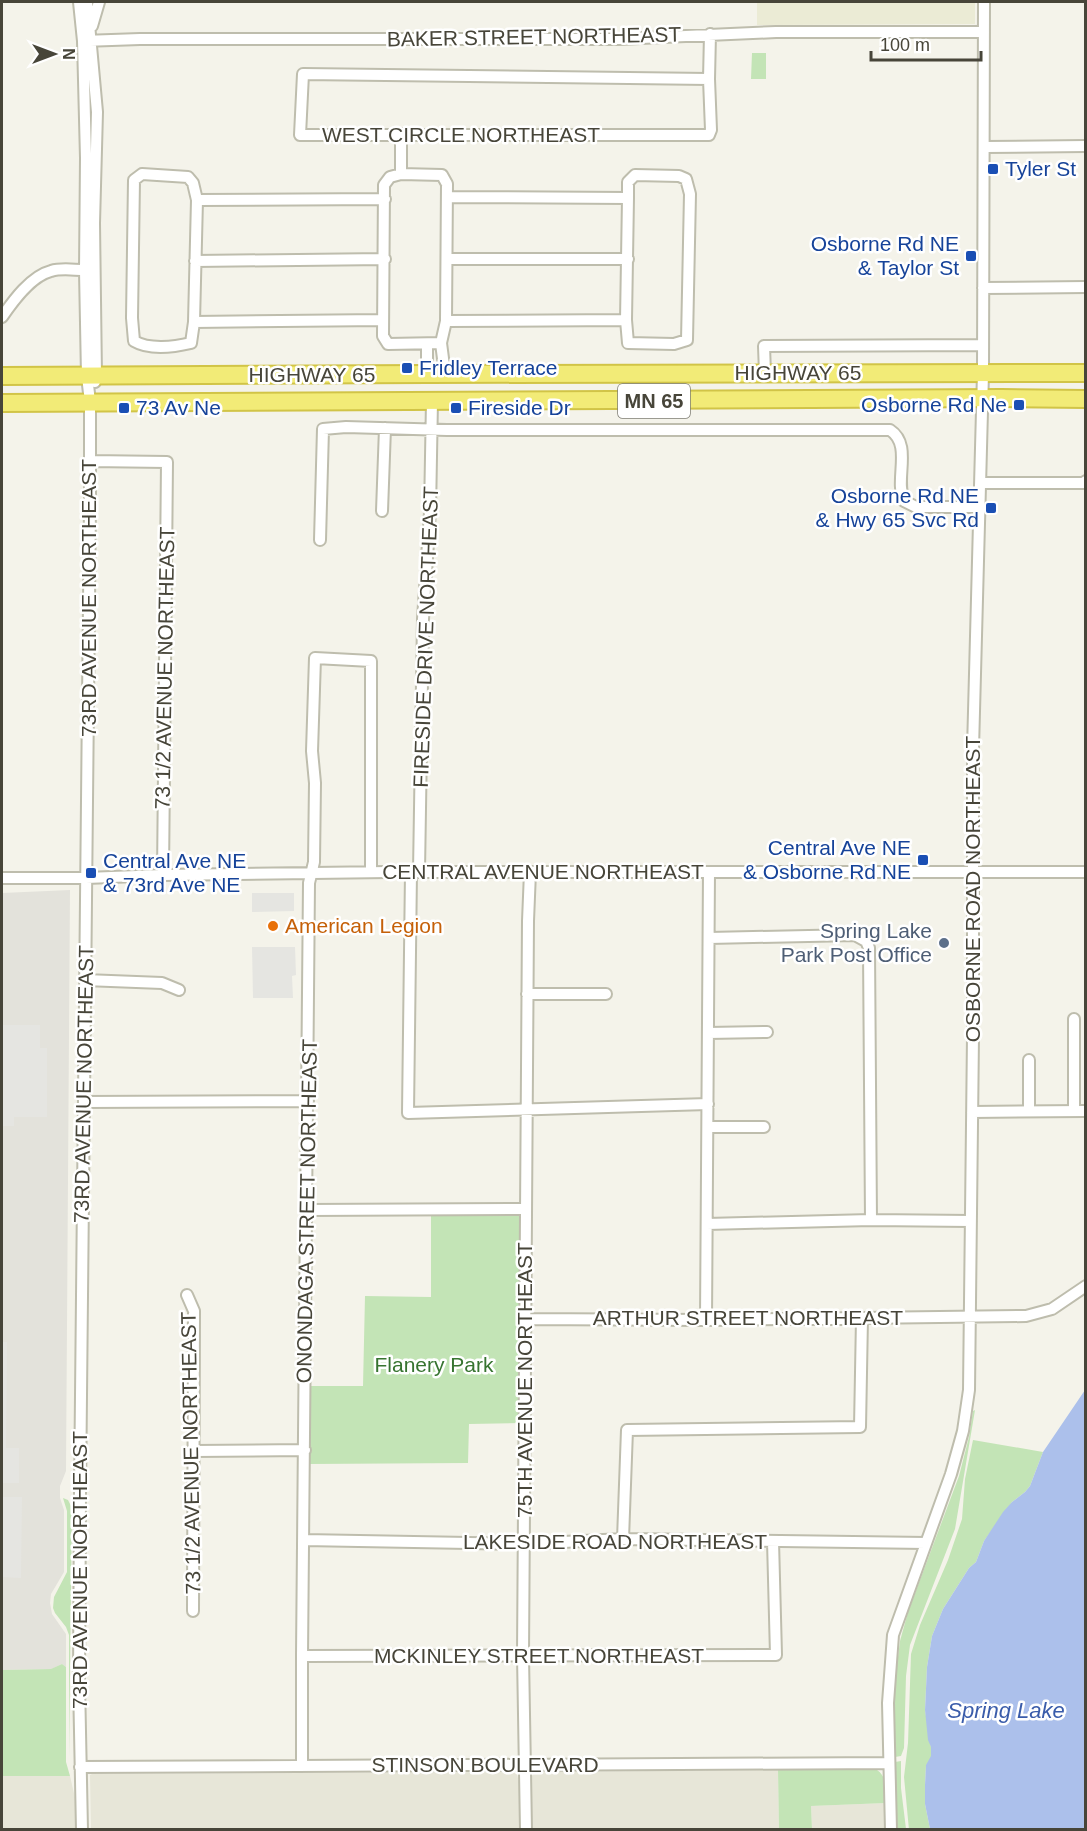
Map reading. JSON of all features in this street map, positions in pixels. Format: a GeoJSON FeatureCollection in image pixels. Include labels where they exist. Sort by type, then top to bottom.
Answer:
{"type":"FeatureCollection","features":[{"type":"Feature","properties":{"kind":"highway","name":"HIGHWAY 65"},"geometry":{"type":"LineString","coordinates":[[2,376],[983,373]]}},
{"type":"Feature","properties":{"kind":"highway","name":"MN 65"},"geometry":{"type":"LineString","coordinates":[[983,373],[1086,373]]}},
{"type":"Feature","properties":{"kind":"highway","name":"HIGHWAY 65"},"geometry":{"type":"LineString","coordinates":[[2,403],[982,399]]}},
{"type":"Feature","properties":{"kind":"highway","name":"MN 65"},"geometry":{"type":"LineString","coordinates":[[982,399],[1086,399]]}},
{"type":"Feature","properties":{"kind":"street","name":"73RD AVENUE NORTHEAST"},"geometry":{"type":"LineString","coordinates":[[79,2],[88,37]]}},
{"type":"Feature","properties":{"kind":"street","name":"73RD AVENUE NORTHEAST"},"geometry":{"type":"LineString","coordinates":[[82,1830],[80,1635],[92,376],[86,158],[87,2]]}},
{"type":"Feature","properties":{"kind":"street","name":"73RD AVENUE NORTHEAST"},"geometry":{"type":"LineString","coordinates":[[88,37],[99,2]]}},
{"type":"Feature","properties":{"kind":"street","name":"OSBORNE ROAD NORTHEAST"},"geometry":{"type":"LineString","coordinates":[[891,1830],[888,1703],[893,1635],[951,1474],[963,1431],[969,1390],[973,749],[983,373],[984,2]]}},
{"type":"Feature","properties":{"kind":"street","name":"BAKER STREET NORTHEAST"},"geometry":{"type":"LineString","coordinates":[[88,37],[619,39],[710,34],[858,31],[984,32]]}},
{"type":"Feature","properties":{"kind":"street","name":"WEST CIRCLE NORTHEAST"},"geometry":{"type":"LineString","coordinates":[[709,79],[303,74],[300,135],[709,135],[711,130],[710,34]]}},
{"type":"Feature","properties":{"kind":"street"},"geometry":{"type":"LineString","coordinates":[[401,134],[401,174]]}},
{"type":"Feature","properties":{"kind":"street"},"geometry":{"type":"LineString","coordinates":[[985,147],[1086,146]]}},
{"type":"Feature","properties":{"kind":"street"},"geometry":{"type":"LineString","coordinates":[[142,174],[188,177],[193,183],[197,200],[194,322],[190,343],[179,346],[142,346],[134,341],[132,318],[134,180],[142,174]]}},
{"type":"Feature","properties":{"kind":"street"},"geometry":{"type":"LineString","coordinates":[[441,344],[388,344],[383,336],[384,185],[390,177],[401,174],[442,175],[447,184],[446,321],[441,344],[445,374]]}},
{"type":"Feature","properties":{"kind":"street"},"geometry":{"type":"LineString","coordinates":[[635,175],[679,176],[686,179],[690,194],[687,340],[674,344],[628,343],[628,198],[628,182],[635,175]]}},
{"type":"Feature","properties":{"kind":"street"},"geometry":{"type":"LineString","coordinates":[[447,196],[628,198]]}},
{"type":"Feature","properties":{"kind":"street"},"geometry":{"type":"LineString","coordinates":[[197,200],[385,199]]}},
{"type":"Feature","properties":{"kind":"street"},"geometry":{"type":"LineString","coordinates":[[447,259],[628,258]]}},
{"type":"Feature","properties":{"kind":"street"},"geometry":{"type":"LineString","coordinates":[[195,261],[385,259]]}},
{"type":"Feature","properties":{"kind":"street"},"geometry":{"type":"LineString","coordinates":[[2,317],[17,295],[39,276],[51,271],[75,268],[90,270]]}},
{"type":"Feature","properties":{"kind":"street"},"geometry":{"type":"LineString","coordinates":[[983,288],[1086,287]]}},
{"type":"Feature","properties":{"kind":"street"},"geometry":{"type":"LineString","coordinates":[[194,322],[383,320]]}},
{"type":"Feature","properties":{"kind":"street"},"geometry":{"type":"LineString","coordinates":[[446,321],[627,320]]}},
{"type":"Feature","properties":{"kind":"street"},"geometry":{"type":"LineString","coordinates":[[427,344],[428,374]]}},
{"type":"Feature","properties":{"kind":"street"},"geometry":{"type":"LineString","coordinates":[[765,373],[764,346],[983,345]]}},
{"type":"Feature","properties":{"kind":"street","name":"FIRESIDE DRIVE NORTHEAST"},"geometry":{"type":"LineString","coordinates":[[432,401],[408,1113],[527,1110]]}},
{"type":"Feature","properties":{"kind":"street"},"geometry":{"type":"LineString","coordinates":[[320,540],[323,429],[346,427],[432,430],[890,430],[900,440],[902,449],[901,491],[904,501],[916,507],[980,507]]}},
{"type":"Feature","properties":{"kind":"street"},"geometry":{"type":"LineString","coordinates":[[382,511],[385,428]]}},
{"type":"Feature","properties":{"kind":"street","name":"73 1/2 AVENUE NORTHEAST"},"geometry":{"type":"LineString","coordinates":[[90,461],[167,462],[163,875]]}},
{"type":"Feature","properties":{"kind":"street"},"geometry":{"type":"LineString","coordinates":[[980,483],[1083,483],[1086,481]]}},
{"type":"Feature","properties":{"kind":"street","name":"ONONDAGA STREET NORTHEAST"},"geometry":{"type":"LineString","coordinates":[[302,1766],[309,883],[314,862],[315,795],[312,751],[315,658],[371,661],[371,872]]}},
{"type":"Feature","properties":{"kind":"street","name":"CENTRAL AVENUE NORTHEAST"},"geometry":{"type":"LineString","coordinates":[[2,878],[371,872],[1086,872]]}},
{"type":"Feature","properties":{"kind":"street","name":"75TH AVENUE NORTHEAST"},"geometry":{"type":"LineString","coordinates":[[526,1830],[523,1656],[527,994],[530,872]]}},
{"type":"Feature","properties":{"kind":"street"},"geometry":{"type":"LineString","coordinates":[[706,1320],[709,872]]}},
{"type":"Feature","properties":{"kind":"street"},"geometry":{"type":"LineString","coordinates":[[709,938],[855,935],[866,941],[869,948],[871,1220]]}},
{"type":"Feature","properties":{"kind":"street"},"geometry":{"type":"LineString","coordinates":[[85,980],[162,983],[179,990]]}},
{"type":"Feature","properties":{"kind":"street"},"geometry":{"type":"LineString","coordinates":[[527,994],[606,994]]}},
{"type":"Feature","properties":{"kind":"street"},"geometry":{"type":"LineString","coordinates":[[1074,1019],[1074,1111]]}},
{"type":"Feature","properties":{"kind":"street"},"geometry":{"type":"LineString","coordinates":[[708,1033],[767,1032]]}},
{"type":"Feature","properties":{"kind":"street"},"geometry":{"type":"LineString","coordinates":[[1029,1060],[1029,1111]]}},
{"type":"Feature","properties":{"kind":"street"},"geometry":{"type":"LineString","coordinates":[[84,1102],[308,1101]]}},
{"type":"Feature","properties":{"kind":"street"},"geometry":{"type":"LineString","coordinates":[[527,1110],[708,1104]]}},
{"type":"Feature","properties":{"kind":"street"},"geometry":{"type":"LineString","coordinates":[[972,1112],[1086,1111]]}},
{"type":"Feature","properties":{"kind":"street"},"geometry":{"type":"LineString","coordinates":[[708,1127],[764,1127]]}},
{"type":"Feature","properties":{"kind":"street"},"geometry":{"type":"LineString","coordinates":[[307,1210],[526,1209]]}},
{"type":"Feature","properties":{"kind":"street"},"geometry":{"type":"LineString","coordinates":[[707,1224],[871,1220],[971,1221]]}},
{"type":"Feature","properties":{"kind":"street","name":"ARTHUR STREET NORTHEAST"},"geometry":{"type":"LineString","coordinates":[[525,1319],[706,1320],[1026,1316],[1052,1309],[1086,1286]]}},
{"type":"Feature","properties":{"kind":"street","name":"73 1/2 AVENUE NORTHEAST"},"geometry":{"type":"LineString","coordinates":[[188,1295],[194,1311],[193,1611]]}},
{"type":"Feature","properties":{"kind":"street"},"geometry":{"type":"LineString","coordinates":[[623,1539],[627,1430],[860,1427],[862,1318]]}},
{"type":"Feature","properties":{"kind":"street"},"geometry":{"type":"LineString","coordinates":[[194,1451],[305,1450]]}},
{"type":"Feature","properties":{"kind":"street","name":"LAKESIDE ROAD NORTHEAST"},"geometry":{"type":"LineString","coordinates":[[304,1540],[524,1544],[623,1539],[926,1543]]}},
{"type":"Feature","properties":{"kind":"street","name":"MCKINLEY STREET NORTHEAST"},"geometry":{"type":"LineString","coordinates":[[302,1656],[776,1655],[773,1541]]}},
{"type":"Feature","properties":{"kind":"street","name":"STINSON BOULEVARD"},"geometry":{"type":"LineString","coordinates":[[80,1767],[889,1763]]}},
{"type":"Feature","properties":{"kind":"shaded area"},"geometry":{"type":"Polygon","coordinates":[[[757,2],[975,2],[975,24],[757,25],[757,2]]]}},
{"type":"Feature","properties":{"kind":"shaded area"},"geometry":{"type":"Polygon","coordinates":[[[70,890],[66,1471],[60,1486],[60,1498],[64,1510],[64,1572],[51,1594],[50,1603],[52,1614],[66,1634],[66,1667],[62,1664],[52,1669],[2,1670],[2,893],[70,890]]]}},
{"type":"Feature","properties":{"kind":"shaded area"},"geometry":{"type":"Polygon","coordinates":[[[252,893],[294,893],[294,911],[252,912],[252,893]]]}},
{"type":"Feature","properties":{"kind":"shaded area"},"geometry":{"type":"Polygon","coordinates":[[[252,947],[295,947],[296,975],[292,976],[293,998],[253,998],[252,947]]]}},
{"type":"Feature","properties":{"kind":"shaded area"},"geometry":{"type":"Polygon","coordinates":[[[2,1025],[40,1025],[40,1048],[47,1048],[47,1117],[14,1117],[14,1126],[2,1126],[2,1025]]]}},
{"type":"Feature","properties":{"kind":"shaded area"},"geometry":{"type":"Polygon","coordinates":[[[2,1342],[7,1342],[6,1448],[19,1448],[19,1483],[2,1483],[2,1342]]]}},
{"type":"Feature","properties":{"kind":"shaded area"},"geometry":{"type":"Polygon","coordinates":[[[2,1497],[22,1497],[21,1578],[2,1577],[2,1497]]]}},
{"type":"Feature","properties":{"kind":"shaded area"},"geometry":{"type":"Polygon","coordinates":[[[778,1770],[779,1829],[532,1830],[531,1777],[535,1772],[778,1770]]]}},
{"type":"Feature","properties":{"kind":"shaded area"},"geometry":{"type":"Polygon","coordinates":[[[512,1772],[517,1774],[520,1787],[521,1829],[91,1829],[90,1775],[92,1774],[512,1772]]]}},
{"type":"Feature","properties":{"kind":"shaded area"},"geometry":{"type":"Polygon","coordinates":[[[2,1776],[70,1776],[76,1802],[77,1829],[2,1829],[2,1776]]]}},
{"type":"Feature","properties":{"kind":"shaded area"},"geometry":{"type":"Polygon","coordinates":[[[886,1803],[887,1829],[812,1829],[811,1806],[886,1803]]]}},
{"type":"Feature","properties":{"kind":"green space"},"geometry":{"type":"Polygon","coordinates":[[[752,53],[766,53],[766,79],[751,79],[752,53]]]}},
{"type":"Feature","properties":{"kind":"green space","name":"Flanery Park"},"geometry":{"type":"Polygon","coordinates":[[[519,1215],[523,1220],[521,1423],[469,1424],[468,1463],[309,1464],[309,1386],[363,1386],[365,1296],[431,1297],[431,1216],[519,1215]]]}},
{"type":"Feature","properties":{"kind":"green space"},"geometry":{"type":"Polygon","coordinates":[[[975,1410],[955,1529],[910,1645],[906,1676],[904,1748],[901,1756],[895,1757],[895,1681],[900,1641],[908,1612],[959,1476],[975,1410]]]}},
{"type":"Feature","properties":{"kind":"green space"},"geometry":{"type":"Polygon","coordinates":[[[973,1440],[1043,1452],[1030,1486],[1012,1502],[984,1541],[976,1562],[969,1568],[943,1609],[932,1636],[927,1667],[925,1710],[932,1756],[926,1766],[925,1785],[925,1804],[930,1829],[909,1830],[904,1777],[908,1743],[911,1654],[920,1625],[948,1560],[962,1519],[965,1479],[973,1440]]]}},
{"type":"Feature","properties":{"kind":"green space"},"geometry":{"type":"Polygon","coordinates":[[[63,1498],[68,1500],[72,1508],[69,1758],[69,1635],[53,1608],[54,1597],[67,1572],[67,1511],[63,1498]]]}},
{"type":"Feature","properties":{"kind":"green space"},"geometry":{"type":"Polygon","coordinates":[[[62,1664],[66,1667],[66,1762],[70,1776],[2,1776],[2,1670],[51,1669],[62,1664]]]}},
{"type":"Feature","properties":{"kind":"green space"},"geometry":{"type":"Polygon","coordinates":[[[901,1761],[901,1788],[906,1829],[895,1829],[894,1769],[895,1762],[901,1761]]]}},
{"type":"Feature","properties":{"kind":"green space"},"geometry":{"type":"Polygon","coordinates":[[[778,1770],[877,1770],[883,1777],[886,1803],[811,1806],[812,1829],[779,1829],[778,1770]]]}},
{"type":"Feature","properties":{"kind":"water","name":"Spring Lake"},"geometry":{"type":"Polygon","coordinates":[[[1085,1390],[1085,1829],[930,1829],[925,1804],[925,1785],[926,1765],[931,1756],[931,1747],[928,1740],[925,1710],[927,1667],[932,1636],[943,1609],[969,1568],[976,1562],[984,1541],[1003,1512],[1030,1486],[1043,1452],[1085,1390]]]}},
{"type":"Feature","properties":{"kind":"place","name":"Tyler St"},"geometry":{"type":"Point","coordinates":[993,169]}},
{"type":"Feature","properties":{"kind":"place","name":"Osborne Rd NE & Taylor St"},"geometry":{"type":"Point","coordinates":[971,256]}},
{"type":"Feature","properties":{"kind":"place","name":"Fridley Terrace"},"geometry":{"type":"Point","coordinates":[407,368]}},
{"type":"Feature","properties":{"kind":"place","name":"Osborne Rd Ne"},"geometry":{"type":"Point","coordinates":[1019,405]}},
{"type":"Feature","properties":{"kind":"place","name":"73 Av Ne"},"geometry":{"type":"Point","coordinates":[124,408]}},
{"type":"Feature","properties":{"kind":"place","name":"Fireside Dr"},"geometry":{"type":"Point","coordinates":[456,408]}},
{"type":"Feature","properties":{"kind":"place","name":"Osborne Rd NE & Hwy 65 Svc Rd"},"geometry":{"type":"Point","coordinates":[991,508]}},
{"type":"Feature","properties":{"kind":"place","name":"Central Ave NE & Osborne Rd NE"},"geometry":{"type":"Point","coordinates":[923,860]}},
{"type":"Feature","properties":{"kind":"place","name":"Central Ave NE & 73rd Ave NE"},"geometry":{"type":"Point","coordinates":[91,873]}},
{"type":"Feature","properties":{"kind":"place","name":"American Legion"},"geometry":{"type":"Point","coordinates":[273,926]}},
{"type":"Feature","properties":{"kind":"place","name":"Spring Lake Park Post Office"},"geometry":{"type":"Point","coordinates":[944,943]}}]}
